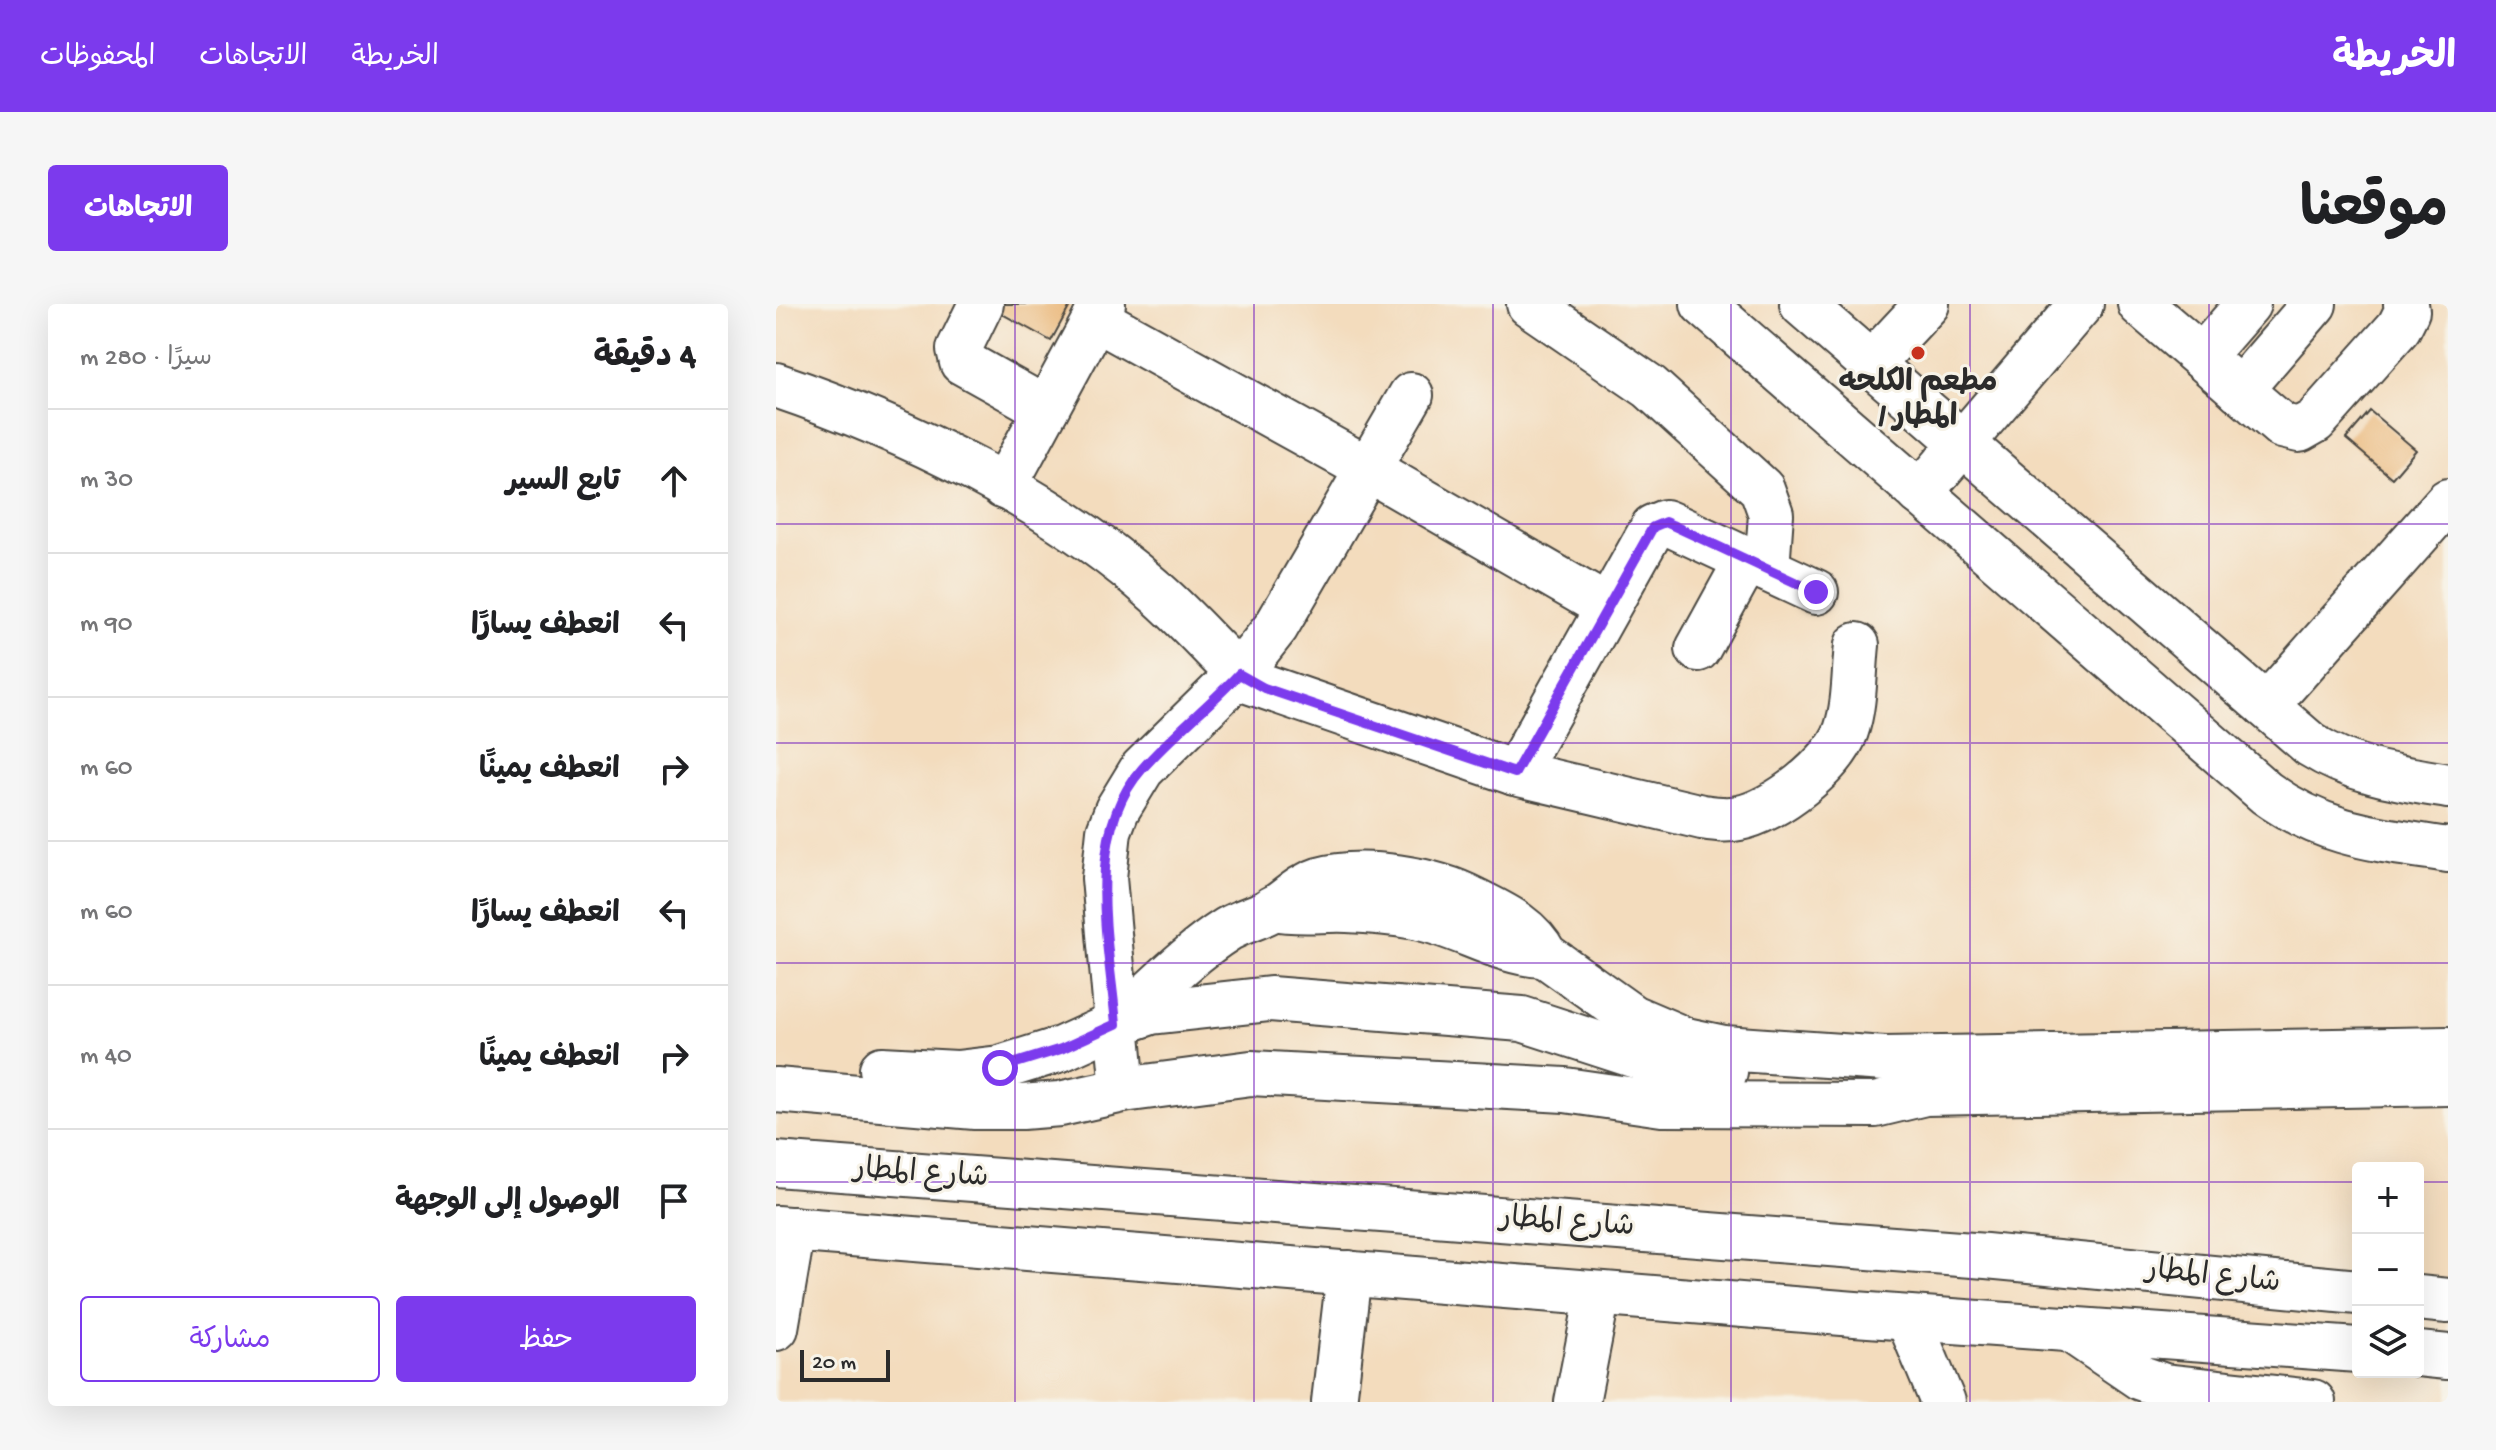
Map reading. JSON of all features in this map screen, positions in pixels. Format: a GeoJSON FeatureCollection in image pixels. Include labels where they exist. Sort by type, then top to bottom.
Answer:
{"type":"FeatureCollection","features":[{"type":"Feature","properties":{"kind":"street"},"geometry":{"type":"LineString","coordinates":[[981,304],[959,349],[962,362],[1046,409]]}},
{"type":"Feature","properties":{"kind":"street"},"geometry":{"type":"LineString","coordinates":[[1529,304],[1650,387],[1762,489],[1771,514],[1757,565],[1698,649]]}},
{"type":"Feature","properties":{"kind":"street"},"geometry":{"type":"LineString","coordinates":[[1703,304],[2290,810],[2343,832],[2448,850]]}},
{"type":"Feature","properties":{"kind":"street"},"geometry":{"type":"LineString","coordinates":[[1802,304],[2311,745],[2346,764],[2383,776],[2448,786]]}},
{"type":"Feature","properties":{"kind":"street"},"geometry":{"type":"LineString","coordinates":[[1871,364],[1927,304]]}},
{"type":"Feature","properties":{"kind":"street"},"geometry":{"type":"LineString","coordinates":[[1920,493],[2081,304]]}},
{"type":"Feature","properties":{"kind":"street"},"geometry":{"type":"LineString","coordinates":[[2140,304],[2282,426],[2299,430],[2308,426],[2399,327],[2407,311],[2406,304]]}},
{"type":"Feature","properties":{"kind":"street"},"geometry":{"type":"LineString","coordinates":[[2202,357],[2248,304]]}},
{"type":"Feature","properties":{"kind":"street"},"geometry":{"type":"LineString","coordinates":[[2240,390],[2314,304]]}},
{"type":"Feature","properties":{"kind":"street"},"geometry":{"type":"LineString","coordinates":[[1004,487],[1099,311],[1607,607]]}},
{"type":"Feature","properties":{"kind":"street"},"geometry":{"type":"LineString","coordinates":[[776,385],[829,403],[954,460],[1074,529],[1157,592],[1239,674],[1264,688],[1515,773],[1711,819],[1741,818],[1760,812],[1819,772],[1840,745],[1850,712],[1857,645]]}},
{"type":"Feature","properties":{"kind":"street"},"geometry":{"type":"LineString","coordinates":[[1123,1090],[1104,878],[1109,831],[1128,788],[1142,769],[1239,674],[1293,602],[1411,395]]}},
{"type":"Feature","properties":{"kind":"street"},"geometry":{"type":"LineString","coordinates":[[2266,706],[2448,501]]}},
{"type":"Feature","properties":{"kind":"street"},"geometry":{"type":"LineString","coordinates":[[1515,773],[1649,532],[1659,523],[1672,525],[1816,592]]}},
{"type":"Feature","properties":{"kind":"street"},"geometry":{"type":"LineString","coordinates":[[1116,1024],[1209,942],[1273,908],[1298,912],[1346,910],[1415,917],[1449,925],[1513,951],[1545,955],[1632,1017],[1686,1040],[1724,1048],[1885,1059],[2448,1049]]}},
{"type":"Feature","properties":{"kind":"street"},"geometry":{"type":"LineString","coordinates":[[776,1060],[924,1073],[979,1071],[1041,1057],[1151,1012],[1270,999],[1501,1016],[1543,1025],[1593,1044],[1682,1070],[1873,1080],[1925,1093]]}},
{"type":"Feature","properties":{"kind":"street"},"geometry":{"type":"LineString","coordinates":[[1583,1092],[1593,1044]]}},
{"type":"Feature","properties":{"kind":"street"},"geometry":{"type":"LineString","coordinates":[[776,1090],[999,1107],[1060,1104],[1123,1090],[1251,1073],[1583,1092],[1662,1104],[1829,1105],[1885,1104],[1925,1093],[2448,1083]]}},
{"type":"Feature","properties":{"kind":"street","name":"شارع المطار"},"geometry":{"type":"LineString","coordinates":[[776,1164],[1986,1256],[2352,1291]]}},
{"type":"Feature","properties":{"kind":"street"},"geometry":{"type":"LineString","coordinates":[[776,1328],[784,1229]]}},
{"type":"Feature","properties":{"kind":"street","name":"شارع المطار"},"geometry":{"type":"LineString","coordinates":[[784,1229],[1855,1314],[2352,1350]]}},
{"type":"Feature","properties":{"kind":"street"},"geometry":{"type":"LineString","coordinates":[[1855,1314],[1874,1302],[1882,1282],[1877,1260],[1861,1246]]}},
{"type":"Feature","properties":{"kind":"street"},"geometry":{"type":"LineString","coordinates":[[1986,1256],[1975,1262],[1967,1272],[1963,1297],[1977,1317],[1989,1323]]}},
{"type":"Feature","properties":{"kind":"street"},"geometry":{"type":"LineString","coordinates":[[1334,1402],[1349,1273]]}},
{"type":"Feature","properties":{"kind":"street"},"geometry":{"type":"LineString","coordinates":[[1577,1402],[1598,1294]]}},
{"type":"Feature","properties":{"kind":"street"},"geometry":{"type":"LineString","coordinates":[[2424,1299],[2448,1301]]}},
{"type":"Feature","properties":{"kind":"street"},"geometry":{"type":"LineString","coordinates":[[1908,1318],[1943,1402]]}},
{"type":"Feature","properties":{"kind":"street"},"geometry":{"type":"LineString","coordinates":[[2069,1329],[2141,1378],[2164,1386],[2313,1402]]}},
{"type":"Feature","properties":{"kind":"street"},"geometry":{"type":"LineString","coordinates":[[2424,1355],[2448,1357]]}},
{"type":"Feature","properties":{"kind":"building"},"geometry":{"type":"Polygon","coordinates":[[[1001,304],[1071,304],[1051,341],[997,311],[1001,304]]]}},
{"type":"Feature","properties":{"kind":"building"},"geometry":{"type":"Polygon","coordinates":[[[2370,411],[2416,450],[2392,478],[2346,439],[2370,411]]]}},
{"type":"Feature","properties":{"kind":"place","name":"مطعم الكلحه / المطار"},"geometry":{"type":"Point","coordinates":[1918,353]}},
{"type":"Feature","properties":{"kind":"route"},"geometry":{"type":"LineString","coordinates":[[1000,1068],[1041,1057],[1116,1024],[1104,878],[1109,831],[1128,788],[1142,769],[1239,674],[1264,688],[1515,773],[1649,532],[1659,523],[1672,525],[1816,592]]}}]}
